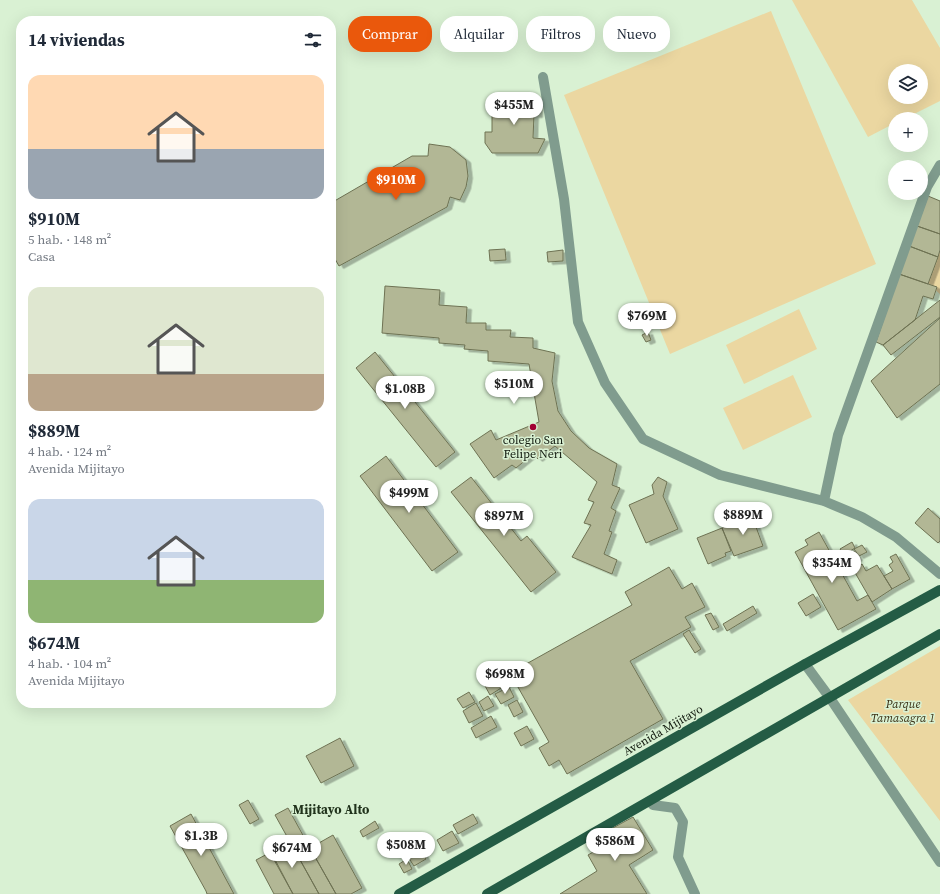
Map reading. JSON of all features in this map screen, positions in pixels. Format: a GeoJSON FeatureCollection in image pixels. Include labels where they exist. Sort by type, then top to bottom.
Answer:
{"type":"FeatureCollection","features":[{"type":"Feature","properties":{"kind":"main road","name":"Avenida Mijitayo"},"geometry":{"type":"LineString","coordinates":[[399,894],[805,664],[940,590]]}},
{"type":"Feature","properties":{"kind":"main road"},"geometry":{"type":"LineString","coordinates":[[489,894],[940,634]]}},
{"type":"Feature","properties":{"kind":"street"},"geometry":{"type":"LineString","coordinates":[[543,77],[564,199],[578,322],[605,382],[643,439],[720,475],[824,501],[862,517],[896,537],[940,574]]}},
{"type":"Feature","properties":{"kind":"street"},"geometry":{"type":"LineString","coordinates":[[824,501],[838,435],[927,187],[940,165]]}},
{"type":"Feature","properties":{"kind":"street"},"geometry":{"type":"LineString","coordinates":[[805,664],[830,698],[940,862]]}},
{"type":"Feature","properties":{"kind":"street"},"geometry":{"type":"LineString","coordinates":[[650,801],[653,805],[675,808],[683,822],[678,857],[695,894]]}},
{"type":"Feature","properties":{"kind":"green space"},"geometry":{"type":"Polygon","coordinates":[[[792,0],[912,0],[940,48],[940,101],[918,112],[888,112],[888,127],[868,137],[792,0]]]}},
{"type":"Feature","properties":{"kind":"green space"},"geometry":{"type":"Polygon","coordinates":[[[771,11],[876,264],[670,354],[564,95],[771,11]]]}},
{"type":"Feature","properties":{"kind":"green space"},"geometry":{"type":"Polygon","coordinates":[[[940,251],[940,294],[928,284],[940,251]]]}},
{"type":"Feature","properties":{"kind":"green space"},"geometry":{"type":"Polygon","coordinates":[[[799,309],[817,349],[744,384],[726,345],[799,309]]]}},
{"type":"Feature","properties":{"kind":"green space"},"geometry":{"type":"Polygon","coordinates":[[[793,375],[812,417],[743,450],[723,408],[793,375]]]}},
{"type":"Feature","properties":{"kind":"green space","name":"Parque Tamasagra 1"},"geometry":{"type":"Polygon","coordinates":[[[940,646],[940,821],[848,700],[940,646]]]}},
{"type":"Feature","properties":{"kind":"building"},"geometry":{"type":"Polygon","coordinates":[[[492,97],[538,97],[538,115],[534,115],[533,138],[545,139],[538,153],[492,153],[485,143],[485,132],[492,132],[492,97]]]}},
{"type":"Feature","properties":{"kind":"building"},"geometry":{"type":"Polygon","coordinates":[[[429,144],[450,147],[466,160],[468,176],[466,187],[460,200],[450,197],[447,207],[339,266],[336,261],[336,200],[412,156],[428,156],[429,144]]]}},
{"type":"Feature","properties":{"kind":"building"},"geometry":{"type":"Polygon","coordinates":[[[928,196],[940,201],[940,234],[917,226],[927,200],[928,200],[928,196]]]}},
{"type":"Feature","properties":{"kind":"building"},"geometry":{"type":"Polygon","coordinates":[[[917,226],[940,234],[940,250],[938,257],[909,246],[917,226]]]}},
{"type":"Feature","properties":{"kind":"building"},"geometry":{"type":"Polygon","coordinates":[[[909,246],[938,257],[928,284],[899,274],[909,246]]]}},
{"type":"Feature","properties":{"kind":"building"},"geometry":{"type":"Polygon","coordinates":[[[505,249],[506,260],[490,261],[489,250],[505,249]]]}},
{"type":"Feature","properties":{"kind":"building"},"geometry":{"type":"Polygon","coordinates":[[[563,250],[563,261],[548,262],[547,252],[563,250]]]}},
{"type":"Feature","properties":{"kind":"building"},"geometry":{"type":"Polygon","coordinates":[[[899,274],[937,287],[933,299],[923,296],[915,320],[883,345],[876,342],[899,274]]]}},
{"type":"Feature","properties":{"kind":"building"},"geometry":{"type":"Polygon","coordinates":[[[385,286],[440,290],[439,305],[467,307],[466,323],[486,323],[486,330],[511,330],[510,337],[533,338],[533,348],[555,353],[552,381],[558,411],[571,431],[589,448],[617,464],[612,485],[620,488],[611,508],[616,511],[609,531],[612,532],[604,554],[617,560],[612,574],[572,557],[591,525],[584,523],[594,502],[588,500],[597,482],[555,446],[538,459],[533,454],[516,468],[512,465],[494,478],[470,444],[491,430],[496,440],[539,422],[529,364],[488,361],[488,351],[464,349],[465,345],[439,343],[439,338],[382,333],[385,286]]]}},
{"type":"Feature","properties":{"kind":"building"},"geometry":{"type":"Polygon","coordinates":[[[940,300],[940,317],[891,355],[883,345],[940,300]]]}},
{"type":"Feature","properties":{"kind":"building"},"geometry":{"type":"Polygon","coordinates":[[[940,318],[940,384],[897,418],[871,381],[940,318]]]}},
{"type":"Feature","properties":{"kind":"building"},"geometry":{"type":"Polygon","coordinates":[[[648,332],[651,340],[646,342],[642,335],[648,332]]]}},
{"type":"Feature","properties":{"kind":"building"},"geometry":{"type":"Polygon","coordinates":[[[375,352],[455,452],[436,467],[356,368],[375,352]]]}},
{"type":"Feature","properties":{"kind":"building"},"geometry":{"type":"Polygon","coordinates":[[[386,456],[458,552],[432,571],[360,476],[386,456]]]}},
{"type":"Feature","properties":{"kind":"building"},"geometry":{"type":"Polygon","coordinates":[[[471,477],[521,541],[527,536],[556,572],[531,592],[451,492],[471,477]]]}},
{"type":"Feature","properties":{"kind":"building"},"geometry":{"type":"Polygon","coordinates":[[[658,477],[667,482],[663,496],[678,529],[646,543],[629,505],[654,494],[652,485],[658,477]]]}},
{"type":"Feature","properties":{"kind":"building"},"geometry":{"type":"Polygon","coordinates":[[[928,508],[940,519],[940,541],[938,543],[915,523],[928,508]]]}},
{"type":"Feature","properties":{"kind":"building"},"geometry":{"type":"Polygon","coordinates":[[[752,516],[763,546],[734,556],[722,528],[752,516]]]}},
{"type":"Feature","properties":{"kind":"building"},"geometry":{"type":"Polygon","coordinates":[[[722,528],[731,551],[725,553],[726,556],[708,564],[697,538],[722,528]]]}},
{"type":"Feature","properties":{"kind":"building"},"geometry":{"type":"Polygon","coordinates":[[[819,532],[857,601],[868,595],[876,609],[838,630],[795,552],[808,545],[805,540],[819,532]]]}},
{"type":"Feature","properties":{"kind":"building"},"geometry":{"type":"Polygon","coordinates":[[[852,542],[855,548],[844,555],[840,549],[852,542]]]}},
{"type":"Feature","properties":{"kind":"building"},"geometry":{"type":"Polygon","coordinates":[[[862,545],[867,552],[859,556],[854,549],[862,545]]]}},
{"type":"Feature","properties":{"kind":"building"},"geometry":{"type":"Polygon","coordinates":[[[854,551],[858,558],[849,563],[845,557],[854,551]]]}},
{"type":"Feature","properties":{"kind":"building"},"geometry":{"type":"Polygon","coordinates":[[[896,554],[910,579],[892,589],[884,576],[893,571],[889,565],[893,562],[890,557],[896,554]]]}},
{"type":"Feature","properties":{"kind":"building"},"geometry":{"type":"Polygon","coordinates":[[[853,563],[856,568],[862,564],[866,571],[877,565],[892,589],[872,602],[850,564],[853,563]]]}},
{"type":"Feature","properties":{"kind":"building"},"geometry":{"type":"Polygon","coordinates":[[[669,567],[682,589],[692,583],[705,607],[685,617],[691,627],[630,661],[663,719],[567,774],[559,760],[549,766],[539,748],[549,742],[510,673],[632,605],[625,592],[669,567]]]}},
{"type":"Feature","properties":{"kind":"building"},"geometry":{"type":"Polygon","coordinates":[[[813,594],[821,607],[806,616],[798,603],[813,594]]]}},
{"type":"Feature","properties":{"kind":"building"},"geometry":{"type":"Polygon","coordinates":[[[753,606],[757,613],[727,631],[723,624],[753,606]]]}},
{"type":"Feature","properties":{"kind":"building"},"geometry":{"type":"Polygon","coordinates":[[[711,613],[719,627],[713,630],[705,615],[711,613]]]}},
{"type":"Feature","properties":{"kind":"building"},"geometry":{"type":"Polygon","coordinates":[[[689,630],[701,649],[695,653],[683,634],[689,630]]]}},
{"type":"Feature","properties":{"kind":"building"},"geometry":{"type":"Polygon","coordinates":[[[500,675],[506,685],[490,695],[484,684],[500,675]]]}},
{"type":"Feature","properties":{"kind":"building"},"geometry":{"type":"Polygon","coordinates":[[[509,687],[514,697],[501,704],[495,694],[509,687]]]}},
{"type":"Feature","properties":{"kind":"building"},"geometry":{"type":"Polygon","coordinates":[[[469,692],[475,702],[463,708],[457,699],[469,692]]]}},
{"type":"Feature","properties":{"kind":"building"},"geometry":{"type":"Polygon","coordinates":[[[488,696],[494,706],[484,711],[479,702],[488,696]]]}},
{"type":"Feature","properties":{"kind":"building"},"geometry":{"type":"Polygon","coordinates":[[[517,700],[523,712],[514,717],[508,705],[517,700]]]}},
{"type":"Feature","properties":{"kind":"building"},"geometry":{"type":"Polygon","coordinates":[[[476,703],[483,716],[469,723],[463,711],[476,703]]]}},
{"type":"Feature","properties":{"kind":"building"},"geometry":{"type":"Polygon","coordinates":[[[491,716],[497,727],[476,738],[471,728],[491,716]]]}},
{"type":"Feature","properties":{"kind":"building"},"geometry":{"type":"Polygon","coordinates":[[[527,726],[534,739],[521,746],[514,733],[527,726]]]}},
{"type":"Feature","properties":{"kind":"building"},"geometry":{"type":"Polygon","coordinates":[[[340,738],[354,766],[321,783],[306,756],[340,738]]]}},
{"type":"Feature","properties":{"kind":"building"},"geometry":{"type":"Polygon","coordinates":[[[248,800],[259,819],[250,824],[239,805],[248,800]]]}},
{"type":"Feature","properties":{"kind":"building"},"geometry":{"type":"Polygon","coordinates":[[[288,808],[336,894],[319,894],[275,815],[288,808]]]}},
{"type":"Feature","properties":{"kind":"building"},"geometry":{"type":"Polygon","coordinates":[[[191,814],[234,894],[207,894],[170,826],[191,814]]]}},
{"type":"Feature","properties":{"kind":"building"},"geometry":{"type":"Polygon","coordinates":[[[473,814],[478,823],[458,834],[453,825],[473,814]]]}},
{"type":"Feature","properties":{"kind":"building"},"geometry":{"type":"Polygon","coordinates":[[[633,817],[653,850],[629,865],[647,894],[560,894],[597,871],[588,855],[595,851],[589,841],[633,817]]]}},
{"type":"Feature","properties":{"kind":"building"},"geometry":{"type":"Polygon","coordinates":[[[375,821],[379,828],[363,837],[360,831],[375,821]]]}},
{"type":"Feature","properties":{"kind":"building"},"geometry":{"type":"Polygon","coordinates":[[[452,831],[459,843],[443,851],[437,840],[452,831]]]}},
{"type":"Feature","properties":{"kind":"building"},"geometry":{"type":"Polygon","coordinates":[[[333,835],[362,888],[351,894],[336,894],[310,848],[333,835]]]}},
{"type":"Feature","properties":{"kind":"building"},"geometry":{"type":"Polygon","coordinates":[[[288,838],[319,894],[293,894],[268,849],[288,838]]]}},
{"type":"Feature","properties":{"kind":"building"},"geometry":{"type":"Polygon","coordinates":[[[421,850],[426,859],[414,866],[408,857],[421,850]]]}},
{"type":"Feature","properties":{"kind":"building"},"geometry":{"type":"Polygon","coordinates":[[[271,852],[293,894],[274,894],[256,860],[271,852]]]}},
{"type":"Feature","properties":{"kind":"building"},"geometry":{"type":"Polygon","coordinates":[[[407,859],[412,869],[404,873],[399,864],[407,859]]]}},
{"type":"Feature","properties":{"kind":"place","name":"colegio San Felipe Neri"},"geometry":{"type":"Point","coordinates":[533,427]}},
{"type":"Feature","properties":{"kind":"district","name":"Mijitayo Alto"},"geometry":{"type":"Point","coordinates":[331,809]}}]}
